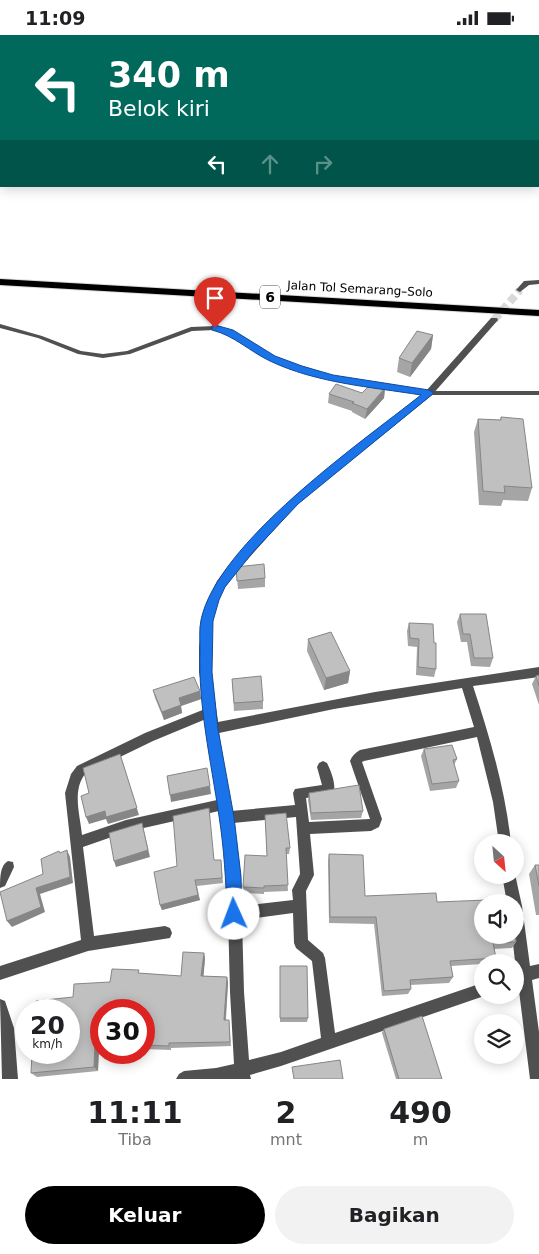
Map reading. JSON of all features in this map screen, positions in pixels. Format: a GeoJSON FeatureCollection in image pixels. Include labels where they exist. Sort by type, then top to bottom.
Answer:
{"type":"FeatureCollection","features":[{"type":"Feature","properties":{"kind":"highway","name":"Jalan Tol Semarang–Solo"},"geometry":{"type":"LineString","coordinates":[[0,272],[539,304]]}},
{"type":"Feature","properties":{"kind":"highway","name":"Jalan Tol Semarang–Solo"},"geometry":{"type":"LineString","coordinates":[[0,282],[539,313]]}},
{"type":"Feature","properties":{"kind":"street"},"geometry":{"type":"LineString","coordinates":[[520,290],[528,283],[539,282]]}},
{"type":"Feature","properties":{"kind":"street"},"geometry":{"type":"LineString","coordinates":[[243,1074],[237,992],[234,876],[226,810],[212,729],[205,664],[206,621],[213,600],[221,584],[249,549],[294,501],[429,393],[494,321]]}},
{"type":"Feature","properties":{"kind":"street"},"geometry":{"type":"LineString","coordinates":[[212,729],[298,709],[539,672]]}},
{"type":"Feature","properties":{"kind":"street"},"geometry":{"type":"LineString","coordinates":[[466,682],[493,767],[502,809],[504,834]]}},
{"type":"Feature","properties":{"kind":"street"},"geometry":{"type":"LineString","coordinates":[[88,944],[71,793],[75,778],[81,770],[149,737],[210,712]]}},
{"type":"Feature","properties":{"kind":"street"},"geometry":{"type":"LineString","coordinates":[[303,828],[371,825],[375,823],[376,819],[356,761],[360,756],[482,731]]}},
{"type":"Feature","properties":{"kind":"street"},"geometry":{"type":"LineString","coordinates":[[323,767],[329,790],[299,793],[307,875],[299,891],[299,906],[301,943],[318,958],[329,1042]]}},
{"type":"Feature","properties":{"kind":"street"},"geometry":{"type":"LineString","coordinates":[[76,843],[126,825],[226,810],[302,810]]}},
{"type":"Feature","properties":{"kind":"street"},"geometry":{"type":"LineString","coordinates":[[0,881],[8,867]]}},
{"type":"Feature","properties":{"kind":"street"},"geometry":{"type":"LineString","coordinates":[[234,914],[299,906]]}},
{"type":"Feature","properties":{"kind":"street"},"geometry":{"type":"LineString","coordinates":[[0,973],[88,944],[165,933]]}},
{"type":"Feature","properties":{"kind":"street"},"geometry":{"type":"LineString","coordinates":[[524,974],[539,971]]}},
{"type":"Feature","properties":{"kind":"street"},"geometry":{"type":"LineString","coordinates":[[184,1079],[243,1074],[329,1042],[474,993]]}},
{"type":"Feature","properties":{"kind":"street"},"geometry":{"type":"LineString","coordinates":[[524,1002],[538,1079]]}},
{"type":"Feature","properties":{"kind":"street"},"geometry":{"type":"LineString","coordinates":[[0,1006],[7,1028],[10,1079]]}},
{"type":"Feature","properties":{"kind":"lane"},"geometry":{"type":"LineString","coordinates":[[0,326],[40,337],[80,353],[103,356],[128,353],[191,329],[215,328],[230,331],[272,358],[299,369],[333,378],[429,393],[539,393]]}},
{"type":"Feature","properties":{"kind":"building"},"geometry":{"type":"Polygon","coordinates":[[[417,331],[433,335],[412,363],[399,358],[417,331]]]}},
{"type":"Feature","properties":{"kind":"building"},"geometry":{"type":"Polygon","coordinates":[[[372,383],[385,388],[367,409],[352,403],[354,402],[329,394],[336,384],[362,393],[372,383]]]}},
{"type":"Feature","properties":{"kind":"building"},"geometry":{"type":"Polygon","coordinates":[[[501,417],[523,419],[532,488],[504,486],[505,493],[483,491],[478,419],[501,420],[501,417]]]}},
{"type":"Feature","properties":{"kind":"building"},"geometry":{"type":"Polygon","coordinates":[[[264,564],[265,578],[237,581],[236,567],[264,564]]]}},
{"type":"Feature","properties":{"kind":"building"},"geometry":{"type":"Polygon","coordinates":[[[460,614],[486,614],[493,658],[474,658],[470,634],[463,634],[460,614]]]}},
{"type":"Feature","properties":{"kind":"building"},"geometry":{"type":"Polygon","coordinates":[[[409,623],[433,624],[434,643],[436,643],[436,669],[418,667],[419,639],[410,638],[409,623]]]}},
{"type":"Feature","properties":{"kind":"building"},"geometry":{"type":"Polygon","coordinates":[[[331,632],[350,671],[326,678],[308,639],[331,632]]]}},
{"type":"Feature","properties":{"kind":"building"},"geometry":{"type":"Polygon","coordinates":[[[539,675],[539,686],[536,676],[539,675]]]}},
{"type":"Feature","properties":{"kind":"building"},"geometry":{"type":"Polygon","coordinates":[[[261,676],[263,701],[234,703],[232,679],[261,676]]]}},
{"type":"Feature","properties":{"kind":"building"},"geometry":{"type":"Polygon","coordinates":[[[194,677],[200,691],[179,698],[181,705],[162,712],[153,690],[194,677]]]}},
{"type":"Feature","properties":{"kind":"building"},"geometry":{"type":"Polygon","coordinates":[[[452,745],[457,759],[453,760],[459,781],[432,784],[424,749],[452,745]]]}},
{"type":"Feature","properties":{"kind":"building"},"geometry":{"type":"Polygon","coordinates":[[[120,754],[137,808],[106,817],[105,811],[86,817],[81,796],[89,793],[83,768],[120,754]]]}},
{"type":"Feature","properties":{"kind":"building"},"geometry":{"type":"Polygon","coordinates":[[[207,768],[210,786],[170,795],[167,776],[207,768]]]}},
{"type":"Feature","properties":{"kind":"building"},"geometry":{"type":"Polygon","coordinates":[[[359,785],[363,811],[311,813],[309,793],[359,785]]]}},
{"type":"Feature","properties":{"kind":"building"},"geometry":{"type":"Polygon","coordinates":[[[209,808],[214,860],[221,860],[222,878],[195,880],[198,895],[160,905],[154,872],[177,866],[173,816],[209,808]]]}},
{"type":"Feature","properties":{"kind":"building"},"geometry":{"type":"Polygon","coordinates":[[[286,813],[290,848],[286,848],[288,885],[264,886],[264,888],[243,887],[245,855],[267,856],[265,815],[286,813]]]}},
{"type":"Feature","properties":{"kind":"building"},"geometry":{"type":"Polygon","coordinates":[[[142,823],[148,850],[114,861],[109,833],[142,823]]]}},
{"type":"Feature","properties":{"kind":"building"},"geometry":{"type":"Polygon","coordinates":[[[67,850],[70,877],[36,888],[41,907],[7,921],[0,892],[43,874],[41,859],[59,851],[60,853],[67,850]]]}},
{"type":"Feature","properties":{"kind":"building"},"geometry":{"type":"Polygon","coordinates":[[[329,854],[363,855],[365,896],[436,893],[437,902],[474,901],[474,944],[493,944],[495,954],[474,954],[474,959],[450,961],[453,977],[410,980],[411,989],[384,991],[376,917],[330,917],[329,854]]]}},
{"type":"Feature","properties":{"kind":"building"},"geometry":{"type":"Polygon","coordinates":[[[535,865],[539,865],[539,886],[535,865]]]}},
{"type":"Feature","properties":{"kind":"building"},"geometry":{"type":"Polygon","coordinates":[[[183,952],[204,953],[201,976],[227,977],[224,1020],[229,1020],[230,1042],[169,1043],[169,1046],[155,1045],[155,999],[90,999],[90,1064],[94,1064],[94,1067],[31,1073],[31,1064],[80,1064],[80,999],[54,999],[73,997],[74,984],[110,982],[112,969],[139,970],[138,973],[181,976],[183,952]]]}},
{"type":"Feature","properties":{"kind":"building"},"geometry":{"type":"Polygon","coordinates":[[[280,966],[307,966],[308,1018],[280,1018],[280,966]]]}},
{"type":"Feature","properties":{"kind":"building"},"geometry":{"type":"Polygon","coordinates":[[[422,1016],[442,1079],[399,1079],[384,1029],[422,1016]]]}},
{"type":"Feature","properties":{"kind":"building"},"geometry":{"type":"Polygon","coordinates":[[[340,1060],[343,1079],[294,1079],[292,1067],[340,1060]]]}},
{"type":"Feature","properties":{"kind":"tunnel"},"geometry":{"type":"LineString","coordinates":[[494,320],[520,290]]}},
{"type":"Feature","properties":{"kind":"route"},"geometry":{"type":"LineString","coordinates":[[215,328],[230,331],[272,358],[299,369],[333,378],[429,393],[294,501],[249,549],[221,584],[213,600],[206,621],[205,672],[212,729],[227,817],[234,876],[234,914]]}}]}
